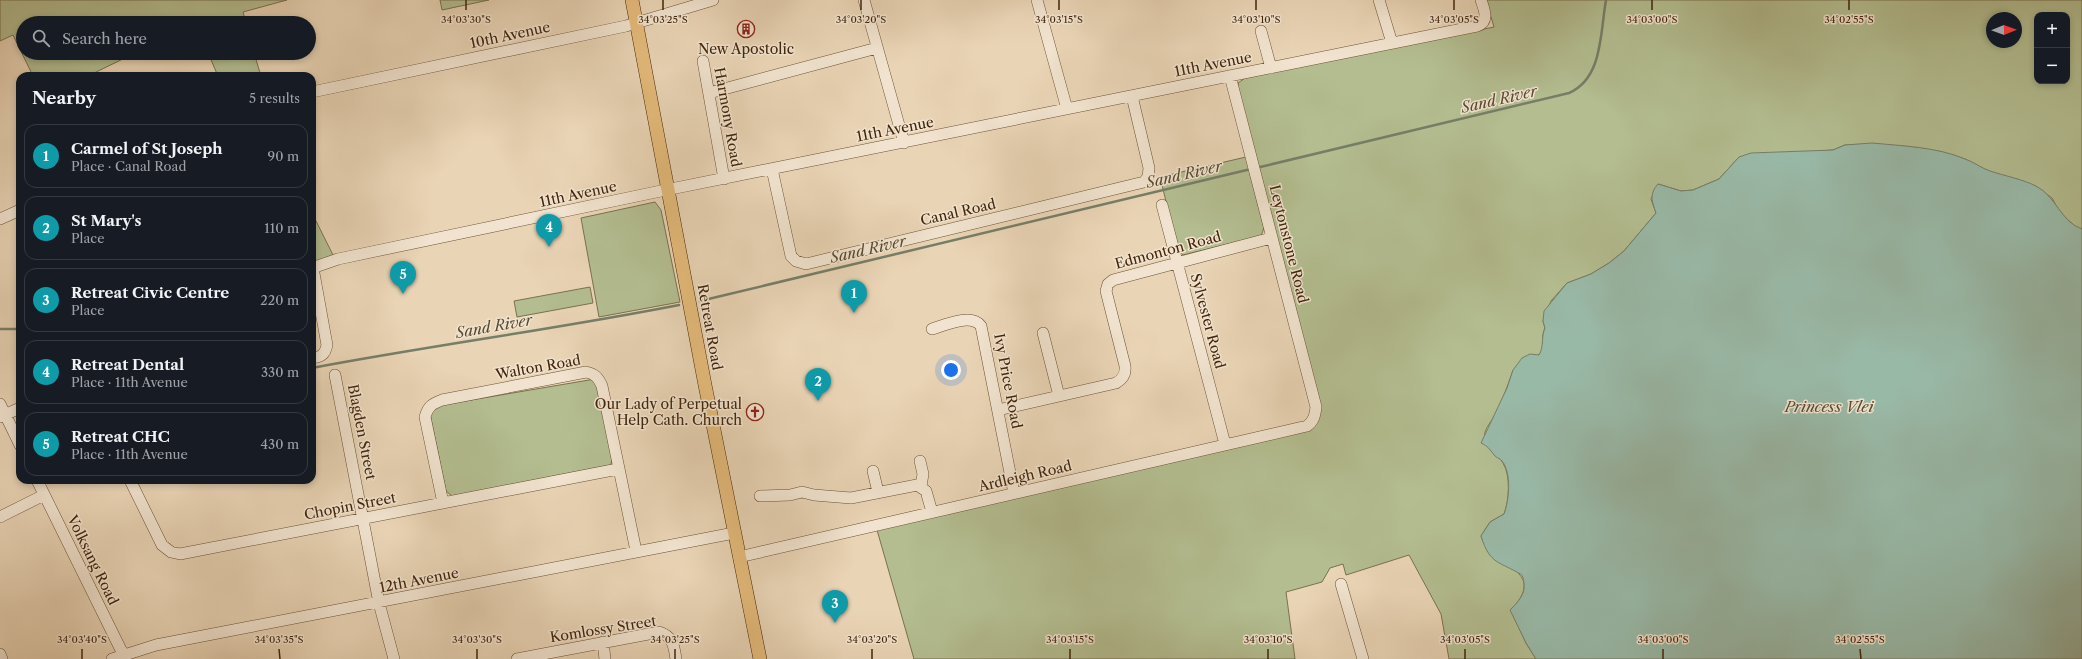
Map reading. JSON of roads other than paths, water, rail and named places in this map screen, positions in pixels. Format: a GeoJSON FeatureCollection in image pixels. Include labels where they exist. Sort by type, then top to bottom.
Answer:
{"type":"FeatureCollection","features":[{"type":"Feature","properties":{"kind":"main road","name":"Retreat Road"},"geometry":{"type":"LineString","coordinates":[[632,0],[734,533],[760,659]]}},
{"type":"Feature","properties":{"kind":"street","name":"10th Avenue"},"geometry":{"type":"LineString","coordinates":[[316,91],[636,22],[713,0]]}},
{"type":"Feature","properties":{"kind":"street"},"geometry":{"type":"LineString","coordinates":[[864,0],[904,143]]}},
{"type":"Feature","properties":{"kind":"street"},"geometry":{"type":"LineString","coordinates":[[1380,0],[1392,43]]}},
{"type":"Feature","properties":{"kind":"street","name":"11th Avenue"},"geometry":{"type":"LineString","coordinates":[[316,267],[343,258],[669,190],[1477,26],[1484,21],[1485,14],[1481,0]]}},
{"type":"Feature","properties":{"kind":"street"},"geometry":{"type":"LineString","coordinates":[[1040,1],[1067,109]]}},
{"type":"Feature","properties":{"kind":"street"},"geometry":{"type":"LineString","coordinates":[[1261,31],[1271,68]]}},
{"type":"Feature","properties":{"kind":"street"},"geometry":{"type":"LineString","coordinates":[[709,93],[877,48]]}},
{"type":"Feature","properties":{"kind":"street","name":"Harmony Road"},"geometry":{"type":"LineString","coordinates":[[703,61],[724,179]]}},
{"type":"Feature","properties":{"kind":"street","name":"Leytonstone Road"},"geometry":{"type":"LineString","coordinates":[[1230,76],[1316,407],[1314,418]]}},
{"type":"Feature","properties":{"kind":"street","name":"Canal Road"},"geometry":{"type":"LineString","coordinates":[[772,169],[791,256],[796,262],[802,264],[1144,182],[1148,177],[1149,168],[1132,96]]}},
{"type":"Feature","properties":{"kind":"street","name":"Sylvester Road"},"geometry":{"type":"LineString","coordinates":[[1162,204],[1225,444]]}},
{"type":"Feature","properties":{"kind":"street"},"geometry":{"type":"LineString","coordinates":[[0,219],[16,213]]}},
{"type":"Feature","properties":{"kind":"street","name":"Edmonton Road"},"geometry":{"type":"LineString","coordinates":[[998,410],[1116,383],[1125,374],[1125,366],[1106,295],[1108,284],[1116,279],[1271,238]]}},
{"type":"Feature","properties":{"kind":"street"},"geometry":{"type":"LineString","coordinates":[[316,288],[327,344],[326,352],[320,357],[316,358]]}},
{"type":"Feature","properties":{"kind":"street","name":"Ivy Price Road"},"geometry":{"type":"LineString","coordinates":[[932,328],[970,319],[979,323],[982,329],[1014,494]]}},
{"type":"Feature","properties":{"kind":"street"},"geometry":{"type":"LineString","coordinates":[[1043,333],[1059,396]]}},
{"type":"Feature","properties":{"kind":"street","name":"Walton Road"},"geometry":{"type":"LineString","coordinates":[[444,503],[425,417],[427,410],[431,405],[449,399],[586,372],[592,373],[598,378],[602,386],[636,552]]}},
{"type":"Feature","properties":{"kind":"street","name":"Blagden Street"},"geometry":{"type":"LineString","coordinates":[[335,375],[379,603],[394,659]]}},
{"type":"Feature","properties":{"kind":"street"},"geometry":{"type":"LineString","coordinates":[[0,404],[3,416],[16,439]]}},
{"type":"Feature","properties":{"kind":"street"},"geometry":{"type":"LineString","coordinates":[[3,416],[16,410]]}},
{"type":"Feature","properties":{"kind":"street","name":"Ardleigh Road"},"geometry":{"type":"LineString","coordinates":[[739,557],[1307,426],[1314,418]]}},
{"type":"Feature","properties":{"kind":"street"},"geometry":{"type":"LineString","coordinates":[[920,461],[923,474],[921,486]]}},
{"type":"Feature","properties":{"kind":"street","name":"Chopin Street"},"geometry":{"type":"LineString","coordinates":[[132,484],[162,545],[171,552],[180,554],[618,469]]}},
{"type":"Feature","properties":{"kind":"street"},"geometry":{"type":"LineString","coordinates":[[873,471],[878,492]]}},
{"type":"Feature","properties":{"kind":"street","name":"Volksang Road"},"geometry":{"type":"LineString","coordinates":[[39,484],[123,654]]}},
{"type":"Feature","properties":{"kind":"street"},"geometry":{"type":"LineString","coordinates":[[760,496],[790,496],[802,492],[814,495],[851,498],[917,485],[921,486],[928,493],[932,512]]}},
{"type":"Feature","properties":{"kind":"street"},"geometry":{"type":"LineString","coordinates":[[0,517],[44,495]]}},
{"type":"Feature","properties":{"kind":"street","name":"12th Avenue"},"geometry":{"type":"LineString","coordinates":[[112,659],[123,654],[156,645],[734,533]]}},
{"type":"Feature","properties":{"kind":"street"},"geometry":{"type":"LineString","coordinates":[[1341,584],[1363,659]]}},
{"type":"Feature","properties":{"kind":"street","name":"Komlossy Street"},"geometry":{"type":"LineString","coordinates":[[517,659],[537,657],[603,642],[659,632],[666,634],[672,640],[676,659]]}},
{"type":"Feature","properties":{"kind":"street"},"geometry":{"type":"LineString","coordinates":[[603,642],[605,659]]}},
{"type":"Feature","properties":{"kind":"street"},"geometry":{"type":"LineString","coordinates":[[0,654],[2,659]]}},
{"type":"Feature","properties":{"kind":"water","name":"Princess Vlei"},"geometry":{"type":"Polygon","coordinates":[[[1872,143],[1931,149],[1968,160],[1990,171],[2019,179],[2043,190],[2069,221],[2082,229],[2082,659],[1536,659],[1526,643],[1510,610],[1520,598],[1524,590],[1522,575],[1496,561],[1488,552],[1481,536],[1490,522],[1504,514],[1509,487],[1507,473],[1502,461],[1481,443],[1507,388],[1513,370],[1522,358],[1530,354],[1539,355],[1541,352],[1545,328],[1543,321],[1544,311],[1567,283],[1591,274],[1609,263],[1624,251],[1656,213],[1653,205],[1652,194],[1658,184],[1681,191],[1693,190],[1719,179],[1739,157],[1751,153],[1833,150],[1845,145],[1872,143]]]}},
{"type":"Feature","properties":{"kind":"waterway","name":"Sand River"},"geometry":{"type":"LineString","coordinates":[[1256,168],[1569,93],[1580,86],[1588,77],[1594,66],[1601,40],[1606,0]]}},
{"type":"Feature","properties":{"kind":"waterway","name":"Sand River"},"geometry":{"type":"LineString","coordinates":[[700,301],[1251,169]]}},
{"type":"Feature","properties":{"kind":"waterway","name":"Sand River"},"geometry":{"type":"LineString","coordinates":[[316,367],[679,305]]}},
{"type":"Feature","properties":{"kind":"waterway","name":"Sand River"},"geometry":{"type":"LineString","coordinates":[[0,329],[16,329]]}},
{"type":"Feature","properties":{"kind":"place","name":"New Apostolic"},"geometry":{"type":"Point","coordinates":[746,29]}},
{"type":"Feature","properties":{"kind":"place","name":"Retreat Dental"},"geometry":{"type":"Point","coordinates":[549,247]}},
{"type":"Feature","properties":{"kind":"place","name":"Retreat CHC"},"geometry":{"type":"Point","coordinates":[403,294]}},
{"type":"Feature","properties":{"kind":"place","name":"Carmel of St Joseph"},"geometry":{"type":"Point","coordinates":[854,313]}},
{"type":"Feature","properties":{"kind":"place","name":"St Mary's"},"geometry":{"type":"Point","coordinates":[818,401]}},
{"type":"Feature","properties":{"kind":"place","name":"Our Lady of Perpetual Help Cath. Church"},"geometry":{"type":"Point","coordinates":[755,412]}},
{"type":"Feature","properties":{"kind":"place","name":"Retreat Civic Centre"},"geometry":{"type":"Point","coordinates":[835,623]}}]}
